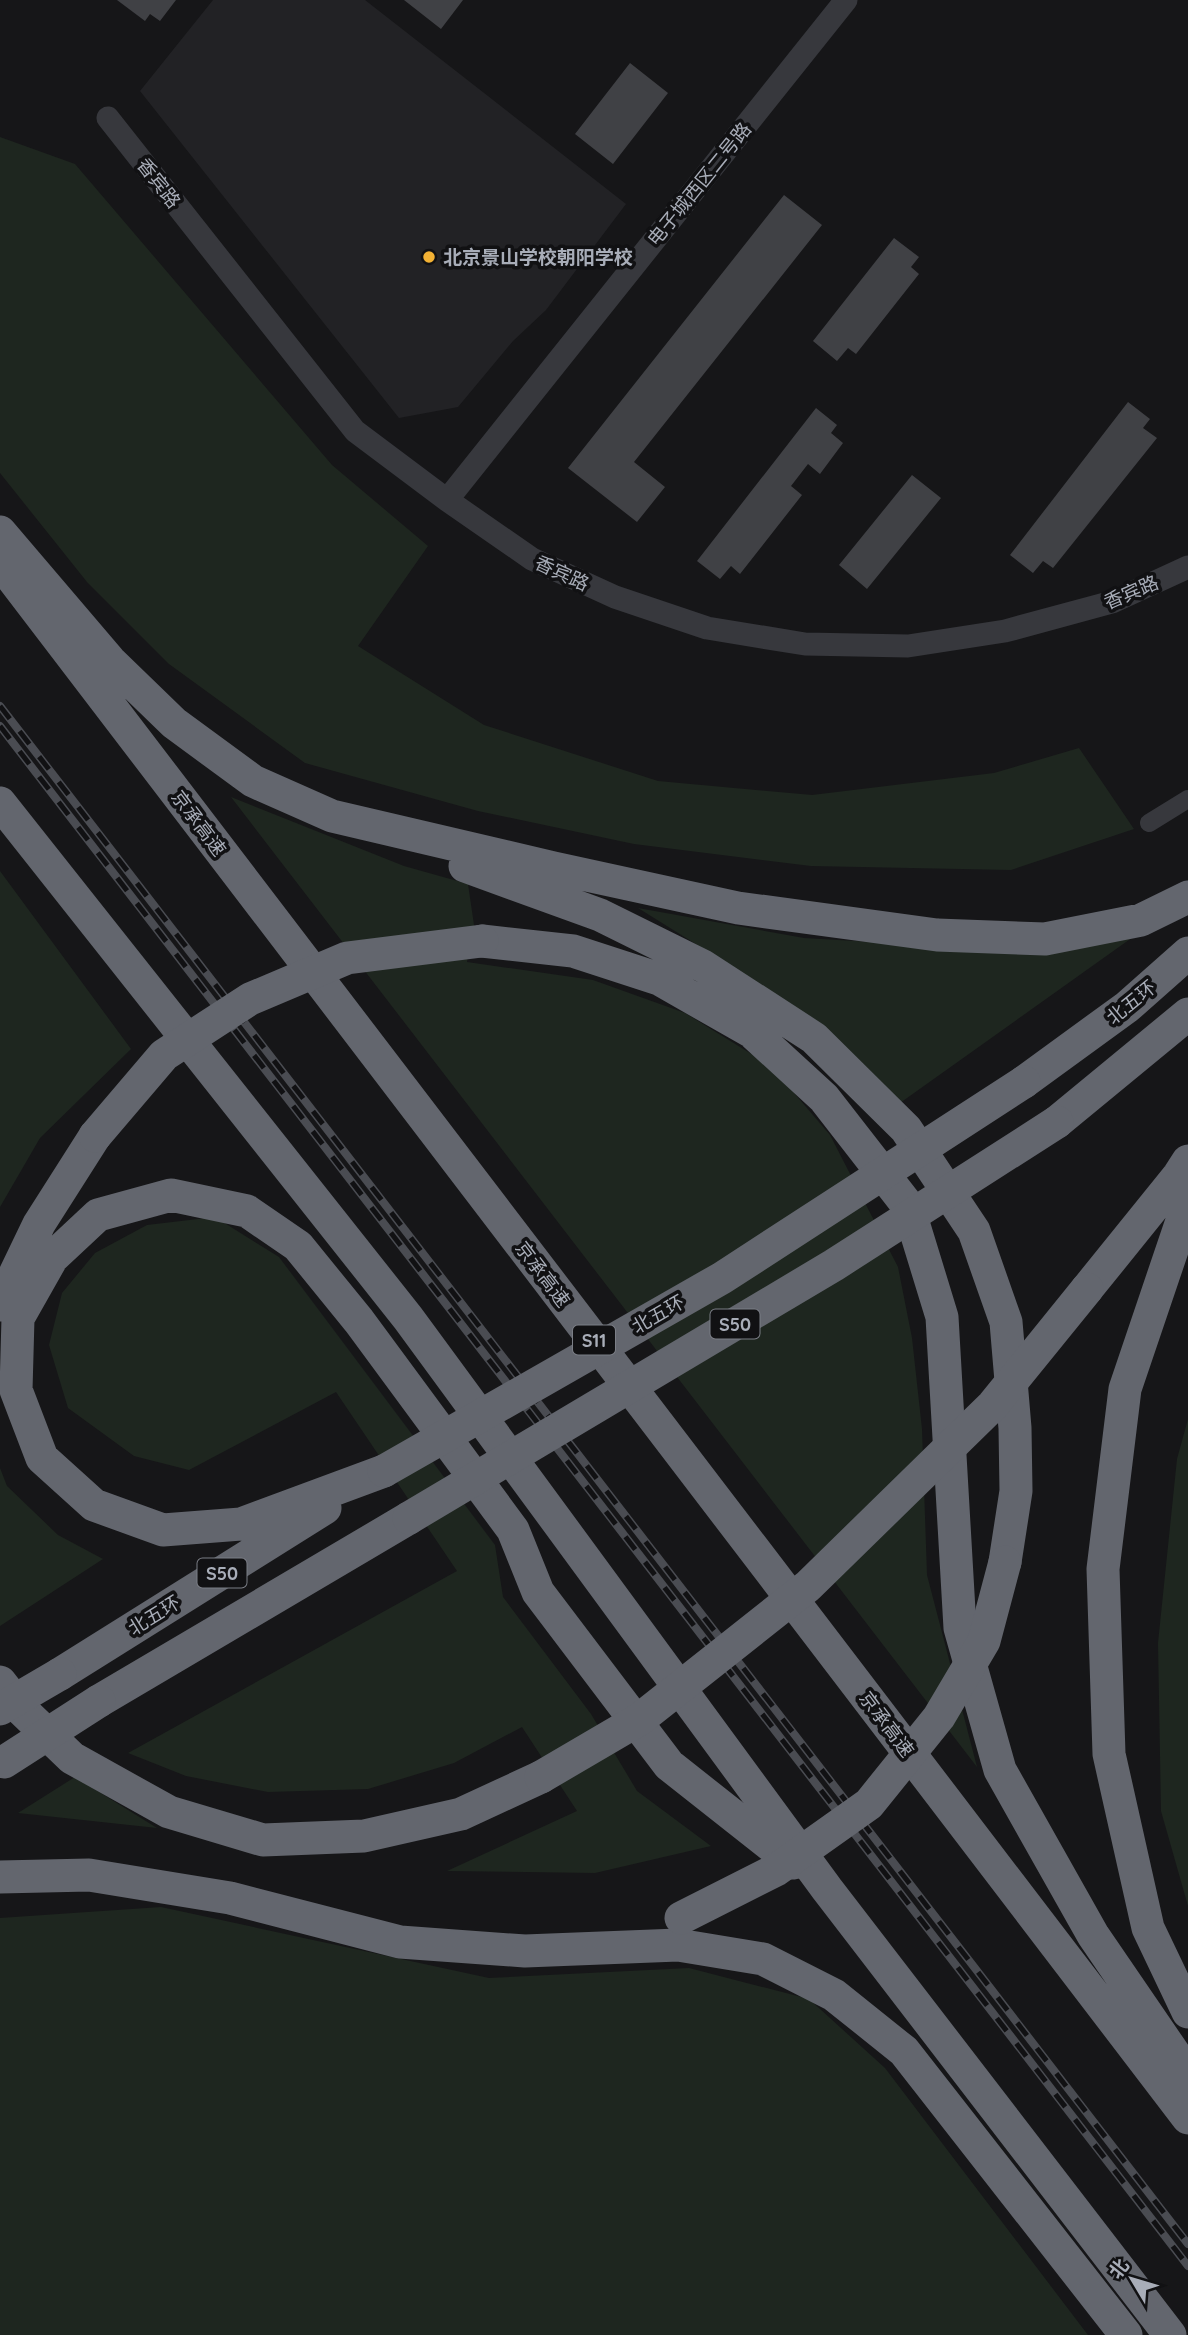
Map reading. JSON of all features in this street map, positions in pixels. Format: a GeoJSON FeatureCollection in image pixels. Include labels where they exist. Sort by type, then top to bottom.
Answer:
{"type":"FeatureCollection","features":[{"type":"Feature","properties":{"kind":"highway"},"geometry":{"type":"LineString","coordinates":[[0,532],[110,660],[174,723],[253,780],[332,816],[600,915],[703,966],[814,1038],[906,1129],[974,1231],[1006,1322],[1015,1428],[1016,1491],[1005,1562],[984,1641],[939,1717],[869,1804],[776,1870],[681,1918],[525,1951]]}},
{"type":"Feature","properties":{"kind":"highway","name":"京承高速"},"geometry":{"type":"LineString","coordinates":[[0,562],[1188,2118]]}},
{"type":"Feature","properties":{"kind":"highway"},"geometry":{"type":"LineString","coordinates":[[0,803],[408,1318],[827,1889],[1171,2335]]}},
{"type":"Feature","properties":{"kind":"highway"},"geometry":{"type":"LineString","coordinates":[[332,816],[738,908],[937,935],[1045,939],[1141,920],[1188,897]]}},
{"type":"Feature","properties":{"kind":"highway"},"geometry":{"type":"LineString","coordinates":[[0,1305],[39,1224],[95,1136],[164,1055],[250,999],[347,958],[482,941],[573,951],[659,979],[752,1032],[824,1098],[908,1206],[942,1317],[960,1628],[1000,1770],[1093,1935],[1188,2074]]}},
{"type":"Feature","properties":{"kind":"highway","name":"北五环"},"geometry":{"type":"LineString","coordinates":[[0,1709],[384,1471],[722,1278],[1024,1082],[1127,1007],[1188,953]]}},
{"type":"Feature","properties":{"kind":"highway","name":"S50"},"geometry":{"type":"LineString","coordinates":[[2,1763],[99,1701],[834,1265],[1056,1122],[1188,1014]]}},
{"type":"Feature","properties":{"kind":"highway"},"geometry":{"type":"LineString","coordinates":[[0,1682],[22,1709],[72,1758],[169,1812],[263,1840],[365,1836],[461,1814],[541,1777],[640,1719],[808,1586],[993,1405],[1188,1161]]}},
{"type":"Feature","properties":{"kind":"highway"},"geometry":{"type":"LineString","coordinates":[[384,1471],[241,1524],[163,1530],[94,1505],[42,1458],[16,1390],[18,1318],[52,1258],[98,1215],[171,1195],[247,1211],[298,1247],[359,1321],[513,1530],[538,1592],[669,1765],[827,1889]]}},
{"type":"Feature","properties":{"kind":"highway"},"geometry":{"type":"LineString","coordinates":[[1188,1203],[1125,1389],[1103,1569],[1109,1754],[1148,1928],[1188,2012]]}},
{"type":"Feature","properties":{"kind":"highway"},"geometry":{"type":"LineString","coordinates":[[0,1877],[89,1875],[230,1898],[400,1942],[525,1951],[678,1945],[763,1959],[834,1995],[904,2051],[1126,2335]]}},
{"type":"Feature","properties":{"kind":"street","name":"电子城西区二号路"},"geometry":{"type":"LineString","coordinates":[[447,500],[846,0]]}},
{"type":"Feature","properties":{"kind":"street","name":"香宾路"},"geometry":{"type":"LineString","coordinates":[[108,118],[355,431],[532,559],[615,597],[707,628],[805,644],[908,646],[1005,631],[1112,602],[1188,567]]}},
{"type":"Feature","properties":{"kind":"street"},"geometry":{"type":"LineString","coordinates":[[1149,823],[1188,799]]}},
{"type":"Feature","properties":{"kind":"shaded area","name":"北京景山学校朝阳学校"},"geometry":{"type":"Polygon","coordinates":[[[213,0],[365,0],[626,204],[546,310],[513,341],[458,407],[399,418],[140,91],[213,0]]]}},
{"type":"Feature","properties":{"kind":"shaded area"},"geometry":{"type":"Polygon","coordinates":[[[0,137],[75,164],[332,465],[428,546],[358,646],[484,725],[658,781],[812,795],[994,773],[1079,748],[1134,829],[1011,870],[811,866],[634,844],[478,811],[305,763],[169,664],[87,582],[0,473],[0,137]]]}},
{"type":"Feature","properties":{"kind":"shaded area"},"geometry":{"type":"Polygon","coordinates":[[[231,797],[404,866],[468,884],[474,925],[467,962],[593,980],[685,1013],[771,1066],[830,1135],[898,1267],[912,1338],[922,1429],[927,1575],[977,1767],[231,797]]]}},
{"type":"Feature","properties":{"kind":"shaded area"},"geometry":{"type":"Polygon","coordinates":[[[0,871],[131,1049],[40,1138],[0,1207],[0,871]]]}},
{"type":"Feature","properties":{"kind":"shaded area"},"geometry":{"type":"Polygon","coordinates":[[[638,908],[804,938],[873,942],[1133,937],[900,1103],[765,987],[638,908]]]}},
{"type":"Feature","properties":{"kind":"shaded area"},"geometry":{"type":"Polygon","coordinates":[[[215,1217],[279,1257],[495,1545],[503,1597],[591,1714],[637,1791],[711,1846],[595,1873],[447,1871],[577,1811],[522,1727],[454,1763],[368,1789],[268,1792],[186,1776],[128,1753],[457,1571],[336,1392],[189,1470],[134,1456],[68,1408],[49,1345],[62,1293],[95,1253],[147,1225],[215,1217]]]}},
{"type":"Feature","properties":{"kind":"shaded area"},"geometry":{"type":"Polygon","coordinates":[[[1188,1419],[1188,1906],[1161,1811],[1158,1643],[1177,1459],[1188,1419]]]}},
{"type":"Feature","properties":{"kind":"shaded area"},"geometry":{"type":"Polygon","coordinates":[[[0,1468],[7,1486],[58,1535],[103,1559],[0,1626],[0,1468]]]}},
{"type":"Feature","properties":{"kind":"shaded area"},"geometry":{"type":"Polygon","coordinates":[[[75,1777],[157,1828],[18,1813],[75,1777]]]}},
{"type":"Feature","properties":{"kind":"shaded area"},"geometry":{"type":"Polygon","coordinates":[[[161,1907],[489,1978],[689,1968],[809,1999],[885,2068],[1088,2335],[0,2335],[0,1918],[161,1907]]]}},
{"type":"Feature","properties":{"kind":"building"},"geometry":{"type":"Polygon","coordinates":[[[117,0],[176,0],[160,21],[150,14],[145,21],[117,0]]]}},
{"type":"Feature","properties":{"kind":"building"},"geometry":{"type":"Polygon","coordinates":[[[404,0],[463,0],[441,29],[404,0]]]}},
{"type":"Feature","properties":{"kind":"building"},"geometry":{"type":"Polygon","coordinates":[[[630,63],[668,93],[613,164],[575,134],[630,63]]]}},
{"type":"Feature","properties":{"kind":"building"},"geometry":{"type":"Polygon","coordinates":[[[784,195],[822,225],[634,462],[665,487],[637,522],[568,468],[784,195]]]}},
{"type":"Feature","properties":{"kind":"building"},"geometry":{"type":"Polygon","coordinates":[[[894,238],[919,257],[911,267],[919,274],[856,354],[848,348],[837,361],[813,341],[894,238]]]}},
{"type":"Feature","properties":{"kind":"building"},"geometry":{"type":"Polygon","coordinates":[[[1128,402],[1150,419],[1143,428],[1157,438],[1053,568],[1043,561],[1033,573],[1010,555],[1128,402]]]}},
{"type":"Feature","properties":{"kind":"building"},"geometry":{"type":"Polygon","coordinates":[[[816,408],[837,425],[831,433],[843,443],[820,474],[808,464],[791,486],[802,495],[740,574],[731,566],[720,579],[697,561],[816,408]]]}},
{"type":"Feature","properties":{"kind":"building"},"geometry":{"type":"Polygon","coordinates":[[[912,475],[941,498],[867,589],[839,565],[912,475]]]}},
{"type":"Feature","properties":{"kind":"railway"},"geometry":{"type":"LineString","coordinates":[[0,706],[1188,2244]]}},
{"type":"Feature","properties":{"kind":"railway"},"geometry":{"type":"LineString","coordinates":[[0,726],[1188,2266]]}},
{"type":"Feature","properties":{"kind":"place","name":"北京景山学校朝阳学校"},"geometry":{"type":"Point","coordinates":[429,257]}}]}
